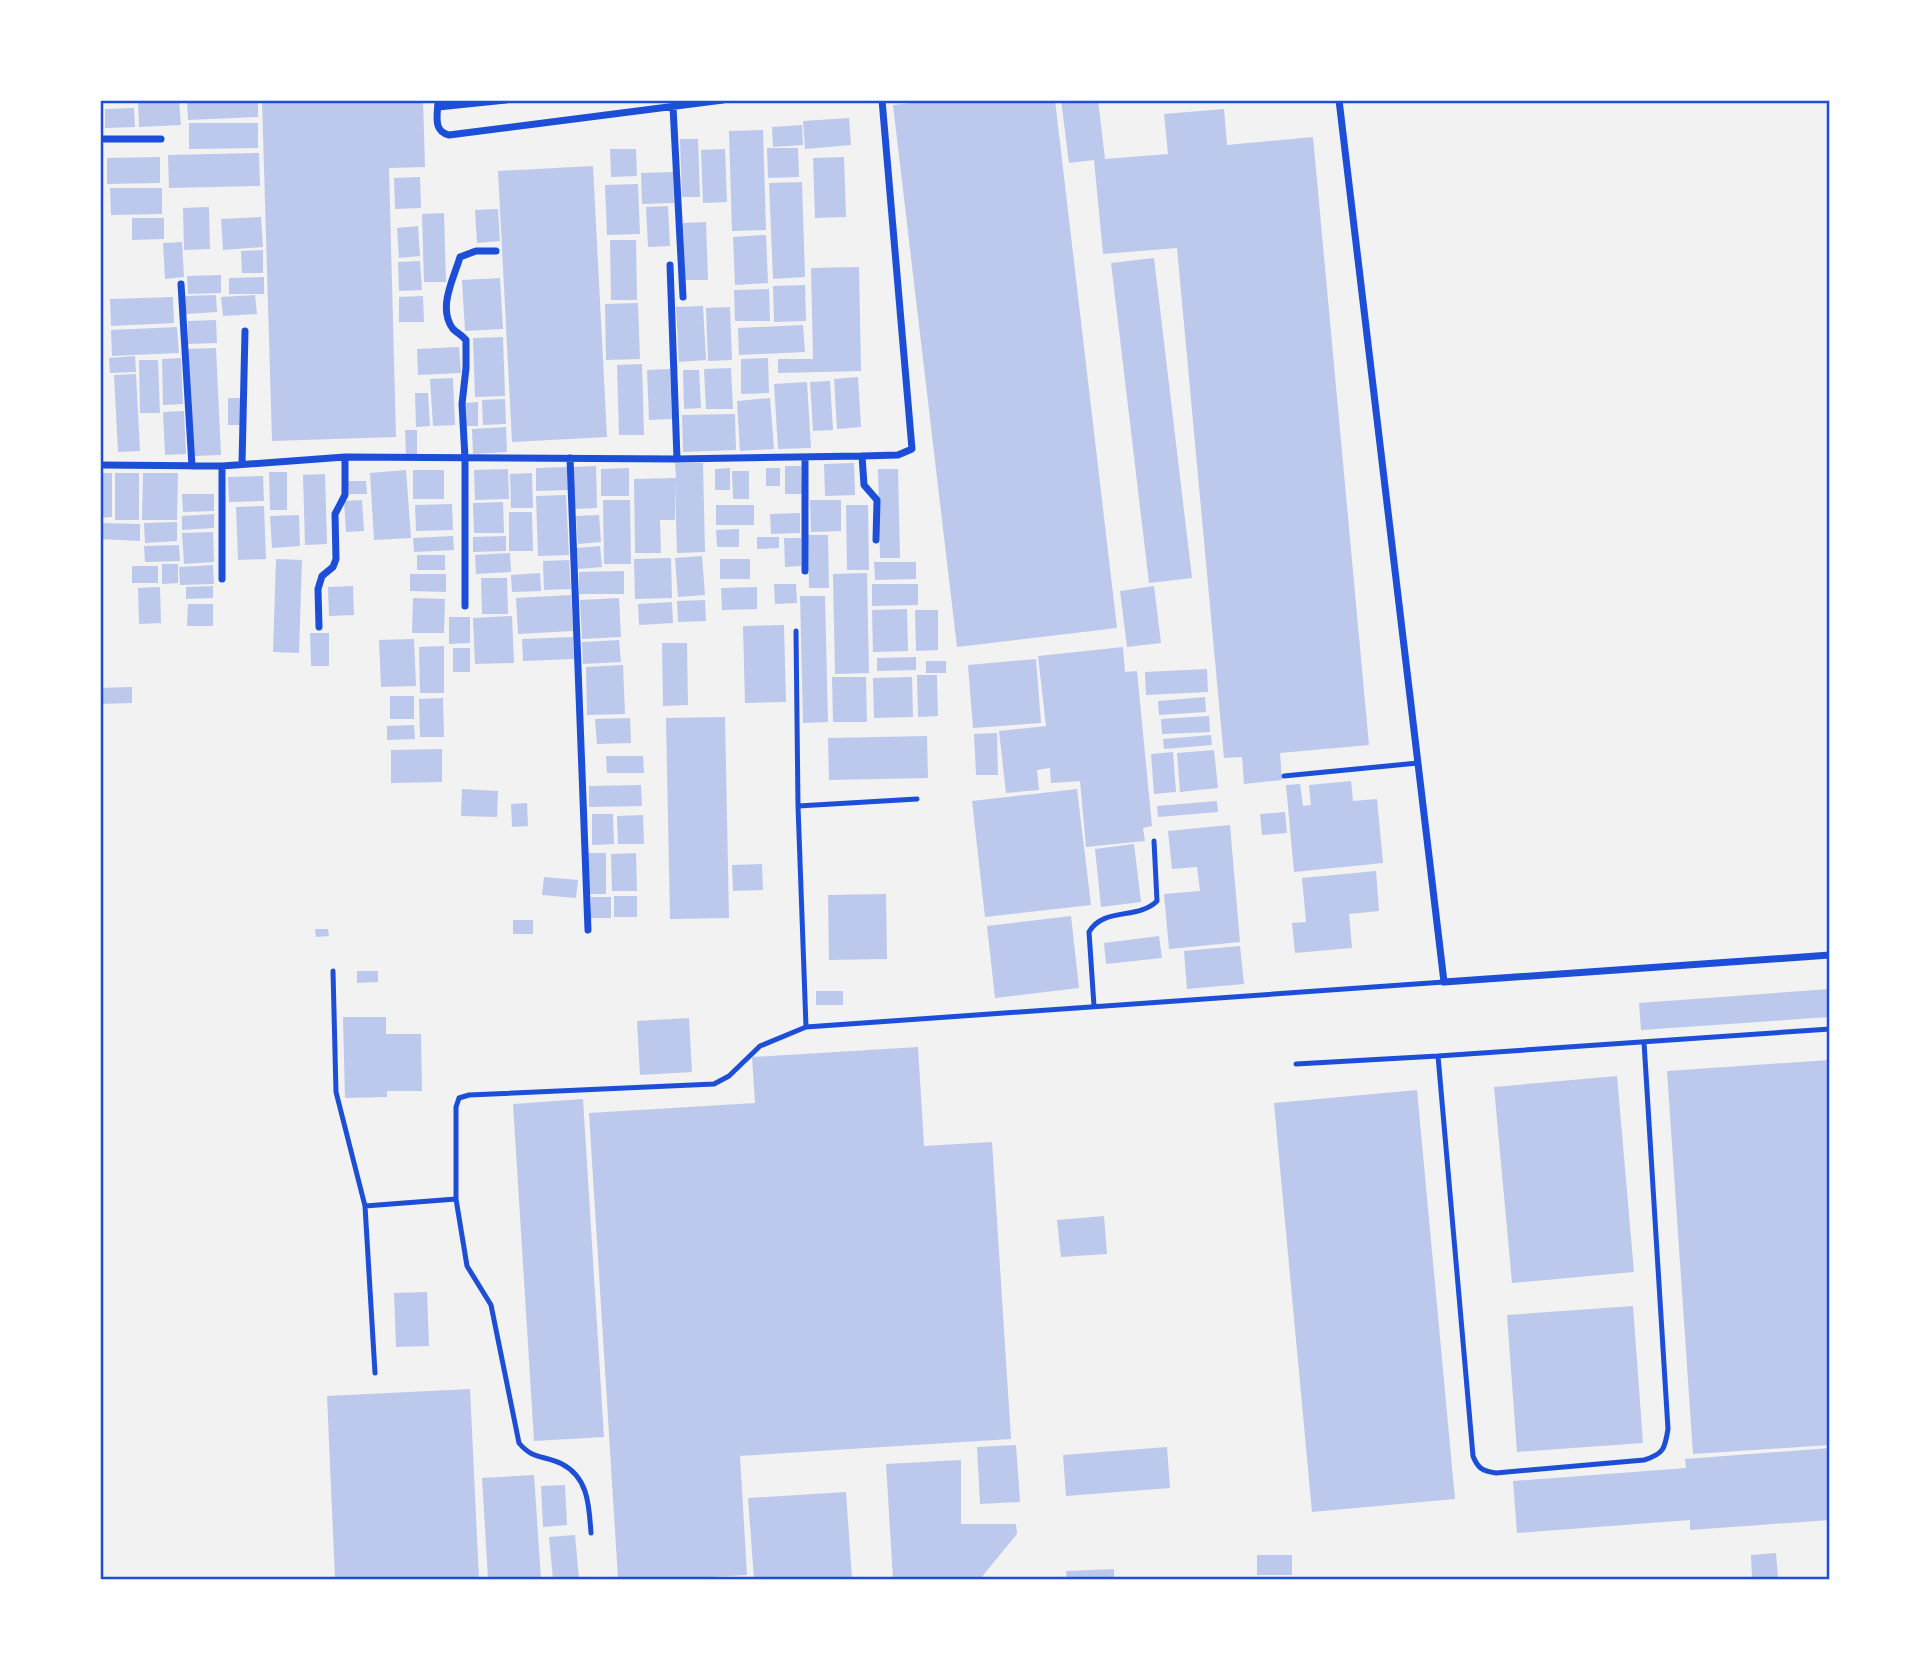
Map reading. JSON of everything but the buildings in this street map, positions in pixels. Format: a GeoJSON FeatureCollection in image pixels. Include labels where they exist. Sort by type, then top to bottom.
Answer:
{"type":"FeatureCollection","features":[{"type":"Feature","properties":{"kind":"street"},"geometry":{"type":"LineString","coordinates":[[506,100],[438,104],[438,129],[449,135],[723,100]]}},
{"type":"Feature","properties":{"kind":"street"},"geometry":{"type":"LineString","coordinates":[[100,465],[222,466],[345,457],[677,459],[862,456],[898,455],[912,449],[883,100]]}},
{"type":"Feature","properties":{"kind":"street"},"geometry":{"type":"LineString","coordinates":[[1339,100],[1444,982],[1830,955]]}},
{"type":"Feature","properties":{"kind":"street"},"geometry":{"type":"LineString","coordinates":[[668,105],[683,297]]}},
{"type":"Feature","properties":{"kind":"street"},"geometry":{"type":"LineString","coordinates":[[100,139],[161,139]]}},
{"type":"Feature","properties":{"kind":"street"},"geometry":{"type":"LineString","coordinates":[[465,606],[465,458],[462,404],[467,368],[466,340],[454,331],[449,321],[447,293],[460,257],[476,251],[496,251]]}},
{"type":"Feature","properties":{"kind":"street"},"geometry":{"type":"LineString","coordinates":[[670,265],[677,459]]}},
{"type":"Feature","properties":{"kind":"street"},"geometry":{"type":"LineString","coordinates":[[181,284],[192,466]]}},
{"type":"Feature","properties":{"kind":"street"},"geometry":{"type":"LineString","coordinates":[[242,464],[245,331]]}},
{"type":"Feature","properties":{"kind":"street"},"geometry":{"type":"LineString","coordinates":[[862,456],[864,485],[877,500],[876,540]]}},
{"type":"Feature","properties":{"kind":"street"},"geometry":{"type":"LineString","coordinates":[[318,626],[318,589],[322,576],[333,567],[337,559],[335,514],[345,495],[345,457]]}},
{"type":"Feature","properties":{"kind":"street"},"geometry":{"type":"LineString","coordinates":[[805,457],[805,571]]}},
{"type":"Feature","properties":{"kind":"street"},"geometry":{"type":"LineString","coordinates":[[570,458],[587,930]]}},
{"type":"Feature","properties":{"kind":"street"},"geometry":{"type":"LineString","coordinates":[[222,466],[222,579]]}},
{"type":"Feature","properties":{"kind":"lane"},"geometry":{"type":"LineString","coordinates":[[796,631],[798,806],[806,1027]]}},
{"type":"Feature","properties":{"kind":"lane"},"geometry":{"type":"LineString","coordinates":[[1284,776],[1418,763]]}},
{"type":"Feature","properties":{"kind":"lane"},"geometry":{"type":"LineString","coordinates":[[798,806],[917,799]]}},
{"type":"Feature","properties":{"kind":"lane"},"geometry":{"type":"LineString","coordinates":[[1094,1006],[1089,932],[1101,918],[1142,911],[1157,901],[1154,841]]}},
{"type":"Feature","properties":{"kind":"lane"},"geometry":{"type":"LineString","coordinates":[[333,971],[336,1092],[365,1206],[375,1373]]}},
{"type":"Feature","properties":{"kind":"lane"},"geometry":{"type":"LineString","coordinates":[[591,1533],[588,1494],[577,1477],[563,1465],[527,1453],[519,1443],[491,1305],[467,1266],[456,1199],[456,1107],[459,1098],[469,1095],[714,1084],[729,1076],[760,1046],[806,1027],[1444,982]]}},
{"type":"Feature","properties":{"kind":"lane"},"geometry":{"type":"LineString","coordinates":[[1297,1063],[1830,1029]]}},
{"type":"Feature","properties":{"kind":"lane"},"geometry":{"type":"LineString","coordinates":[[1438,1056],[1473,1456],[1477,1467],[1496,1473],[1644,1460],[1656,1456],[1665,1446],[1668,1429],[1644,1042]]}},
{"type":"Feature","properties":{"kind":"lane"},"geometry":{"type":"LineString","coordinates":[[365,1206],[456,1199]]}}]}
